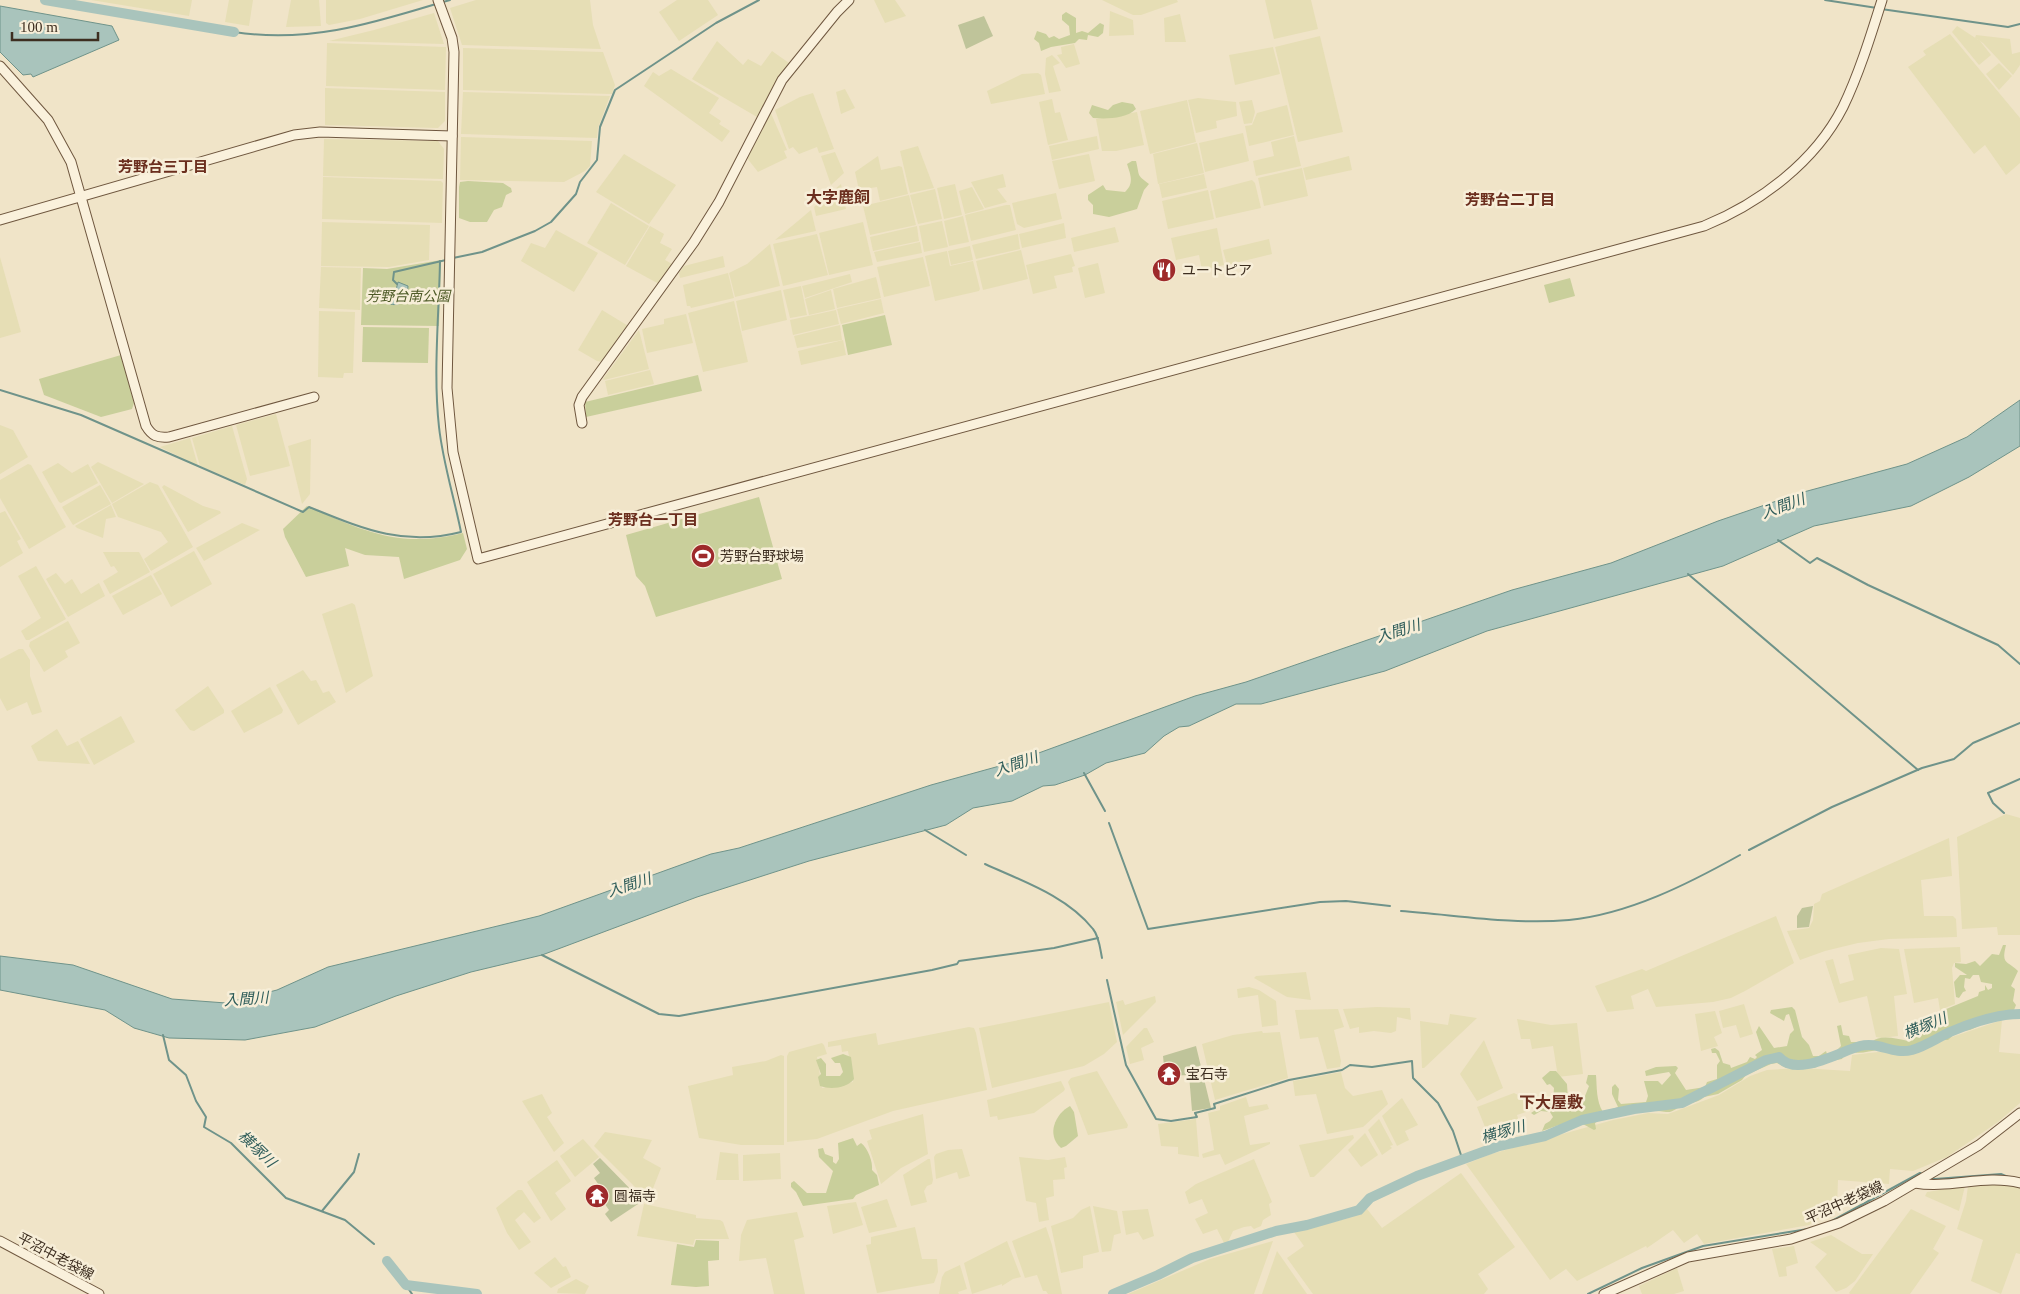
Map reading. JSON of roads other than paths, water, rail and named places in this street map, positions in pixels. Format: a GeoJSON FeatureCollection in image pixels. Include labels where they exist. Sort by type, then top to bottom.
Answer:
{"type":"FeatureCollection","features":[{"type":"Feature","properties":{"kind":"street"},"geometry":{"type":"LineString","coordinates":[[582,423],[579,405],[582,397],[694,242],[719,202],[782,80],[836,12],[849,0]]}},
{"type":"Feature","properties":{"kind":"street"},"geometry":{"type":"LineString","coordinates":[[440,4],[454,52],[447,388],[453,452],[478,559],[1704,226],[1756,200],[1807,156],[1842,108],[1882,0]]}},
{"type":"Feature","properties":{"kind":"street"},"geometry":{"type":"LineString","coordinates":[[0,66],[38,106],[59,136],[71,162],[82,195],[146,426],[152,434],[160,438],[169,437],[314,397]]}},
{"type":"Feature","properties":{"kind":"street"},"geometry":{"type":"LineString","coordinates":[[0,220],[294,135],[320,132],[452,136]]}},
{"type":"Feature","properties":{"kind":"street","name":"平沼中老袋線"},"geometry":{"type":"LineString","coordinates":[[1604,1294],[1688,1257],[1790,1239],[1816,1232],[1851,1217],[1915,1183],[1979,1145],[2020,1113]]}},
{"type":"Feature","properties":{"kind":"street"},"geometry":{"type":"LineString","coordinates":[[1915,1183],[1935,1185],[1989,1179],[2020,1182]]}},
{"type":"Feature","properties":{"kind":"street","name":"平沼中老袋線"},"geometry":{"type":"LineString","coordinates":[[0,1241],[99,1294]]}},
{"type":"Feature","properties":{"kind":"water"},"geometry":{"type":"Polygon","coordinates":[[[0,6],[112,26],[119,40],[33,77],[31,74],[23,75],[0,52],[0,6]]]}},
{"type":"Feature","properties":{"kind":"water"},"geometry":{"type":"Polygon","coordinates":[[[398,282],[408,286],[407,298],[398,304],[390,304],[384,299],[382,292],[386,288],[390,291],[396,290],[398,282]]]}},
{"type":"Feature","properties":{"kind":"water","name":"入間川"},"geometry":{"type":"Polygon","coordinates":[[[2020,400],[2020,446],[1969,477],[1911,506],[1814,526],[1723,566],[1487,631],[1385,671],[1261,704],[1236,704],[1189,726],[1179,727],[1164,736],[1145,753],[1106,763],[1085,775],[1055,785],[1043,786],[1012,801],[973,808],[946,825],[809,861],[697,897],[542,955],[471,972],[396,996],[315,1027],[245,1040],[169,1038],[134,1028],[105,1010],[0,990],[0,956],[73,965],[172,999],[226,1003],[277,990],[328,967],[539,916],[711,854],[739,848],[931,785],[1014,762],[1195,696],[1246,682],[1512,590],[1611,563],[1718,521],[1800,493],[1907,464],[1967,437],[2020,400]]]}},
{"type":"Feature","properties":{"kind":"waterway"},"geometry":{"type":"LineString","coordinates":[[45,0],[234,32]]}},
{"type":"Feature","properties":{"kind":"waterway"},"geometry":{"type":"LineString","coordinates":[[443,2],[450,0]]}},
{"type":"Feature","properties":{"kind":"waterway"},"geometry":{"type":"LineString","coordinates":[[453,258],[482,252],[535,231],[551,222],[576,194],[580,182],[597,160],[600,127],[615,90],[716,23],[759,0]]}},
{"type":"Feature","properties":{"kind":"waterway"},"geometry":{"type":"LineString","coordinates":[[1825,0],[1877,8]]}},
{"type":"Feature","properties":{"kind":"waterway"},"geometry":{"type":"LineString","coordinates":[[234,32],[261,35],[312,34],[386,19],[436,4]]}},
{"type":"Feature","properties":{"kind":"waterway"},"geometry":{"type":"LineString","coordinates":[[1881,9],[2008,27],[2020,24]]}},
{"type":"Feature","properties":{"kind":"waterway"},"geometry":{"type":"LineString","coordinates":[[397,284],[393,280],[394,272],[446,260]]}},
{"type":"Feature","properties":{"kind":"waterway"},"geometry":{"type":"LineString","coordinates":[[0,390],[81,415],[303,512],[309,507],[365,528],[401,536],[440,536],[461,532],[443,454],[437,406],[436,365],[440,261]]}},
{"type":"Feature","properties":{"kind":"waterway"},"geometry":{"type":"LineString","coordinates":[[1778,540],[1810,563],[1817,558],[1868,585],[1998,645],[2020,664]]}},
{"type":"Feature","properties":{"kind":"waterway"},"geometry":{"type":"LineString","coordinates":[[1688,574],[1918,770]]}},
{"type":"Feature","properties":{"kind":"waterway"},"geometry":{"type":"LineString","coordinates":[[1749,850],[1832,807],[1922,768],[1954,759],[1973,743],[2020,723]]}},
{"type":"Feature","properties":{"kind":"waterway"},"geometry":{"type":"LineString","coordinates":[[1084,773],[1105,811]]}},
{"type":"Feature","properties":{"kind":"waterway"},"geometry":{"type":"LineString","coordinates":[[2004,813],[1993,803],[1988,793],[2020,779]]}},
{"type":"Feature","properties":{"kind":"waterway"},"geometry":{"type":"LineString","coordinates":[[1109,823],[1148,929],[1320,902],[1346,901],[1390,906]]}},
{"type":"Feature","properties":{"kind":"waterway"},"geometry":{"type":"LineString","coordinates":[[925,830],[966,855]]}},
{"type":"Feature","properties":{"kind":"waterway"},"geometry":{"type":"LineString","coordinates":[[1401,911],[1527,921],[1569,920],[1591,917],[1658,896],[1700,877],[1740,855]]}},
{"type":"Feature","properties":{"kind":"waterway"},"geometry":{"type":"LineString","coordinates":[[985,864],[1043,890],[1070,907],[1082,917],[1097,935],[1102,958]]}},
{"type":"Feature","properties":{"kind":"waterway"},"geometry":{"type":"LineString","coordinates":[[542,955],[659,1014],[679,1016],[932,970],[957,964],[959,961],[1054,948],[1098,938]]}},
{"type":"Feature","properties":{"kind":"waterway"},"geometry":{"type":"LineString","coordinates":[[1107,980],[1126,1065],[1156,1119],[1171,1121],[1197,1117],[1195,1113],[1215,1108],[1214,1104],[1289,1080],[1342,1070],[1350,1065],[1372,1067],[1412,1061],[1413,1078],[1438,1103],[1453,1131],[1463,1161]]}},
{"type":"Feature","properties":{"kind":"waterway","name":"横塚川"},"geometry":{"type":"LineString","coordinates":[[1113,1294],[1192,1258],[1276,1231],[1307,1225],[1359,1210],[1370,1198],[1417,1176],[1499,1146],[1545,1136],[1582,1120],[1634,1109],[1682,1103],[1766,1060],[1779,1057],[1786,1063],[1796,1065],[1807,1064],[1867,1045],[1898,1051],[1912,1050],[1975,1022],[1993,1017],[2020,1014]]}},
{"type":"Feature","properties":{"kind":"waterway","name":"横塚川"},"geometry":{"type":"LineString","coordinates":[[163,1035],[169,1060],[186,1075],[196,1101],[206,1117],[204,1127],[231,1143],[286,1198],[345,1220],[374,1244]]}},
{"type":"Feature","properties":{"kind":"waterway"},"geometry":{"type":"LineString","coordinates":[[322,1211],[354,1172],[359,1154]]}},
{"type":"Feature","properties":{"kind":"waterway"},"geometry":{"type":"LineString","coordinates":[[1830,1222],[1920,1173],[1922,1174]]}},
{"type":"Feature","properties":{"kind":"waterway"},"geometry":{"type":"LineString","coordinates":[[1931,1178],[2001,1174],[2008,1177]]}},
{"type":"Feature","properties":{"kind":"waterway"},"geometry":{"type":"LineString","coordinates":[[1588,1294],[1642,1268],[1703,1246],[1808,1229]]}},
{"type":"Feature","properties":{"kind":"waterway","name":"横塚川"},"geometry":{"type":"LineString","coordinates":[[387,1261],[406,1285],[477,1294]]}},
{"type":"Feature","properties":{"kind":"waterway"},"geometry":{"type":"LineString","coordinates":[[406,1285],[412,1294]]}},
{"type":"Feature","properties":{"kind":"place","name":"ユートピア"},"geometry":{"type":"Point","coordinates":[1164,270]}},
{"type":"Feature","properties":{"kind":"place","name":"芳野台野球場"},"geometry":{"type":"Point","coordinates":[703,556]}},
{"type":"Feature","properties":{"kind":"place","name":"宝石寺"},"geometry":{"type":"Point","coordinates":[1169,1074]}},
{"type":"Feature","properties":{"kind":"place","name":"圓福寺"},"geometry":{"type":"Point","coordinates":[597,1196]}},
{"type":"Feature","properties":{"kind":"district","name":"芳野台三丁目"},"geometry":{"type":"Point","coordinates":[163,167]}},
{"type":"Feature","properties":{"kind":"district","name":"大字鹿飼"},"geometry":{"type":"Point","coordinates":[838,197]}},
{"type":"Feature","properties":{"kind":"district","name":"芳野台二丁目"},"geometry":{"type":"Point","coordinates":[1510,200]}},
{"type":"Feature","properties":{"kind":"district","name":"芳野台一丁目"},"geometry":{"type":"Point","coordinates":[653,520]}},
{"type":"Feature","properties":{"kind":"district","name":"下大屋敷"},"geometry":{"type":"Point","coordinates":[1551,1102]}},
{"type":"Feature","properties":{"kind":"park label","name":"芳野台南公園"},"geometry":{"type":"Point","coordinates":[408,296]}}]}
